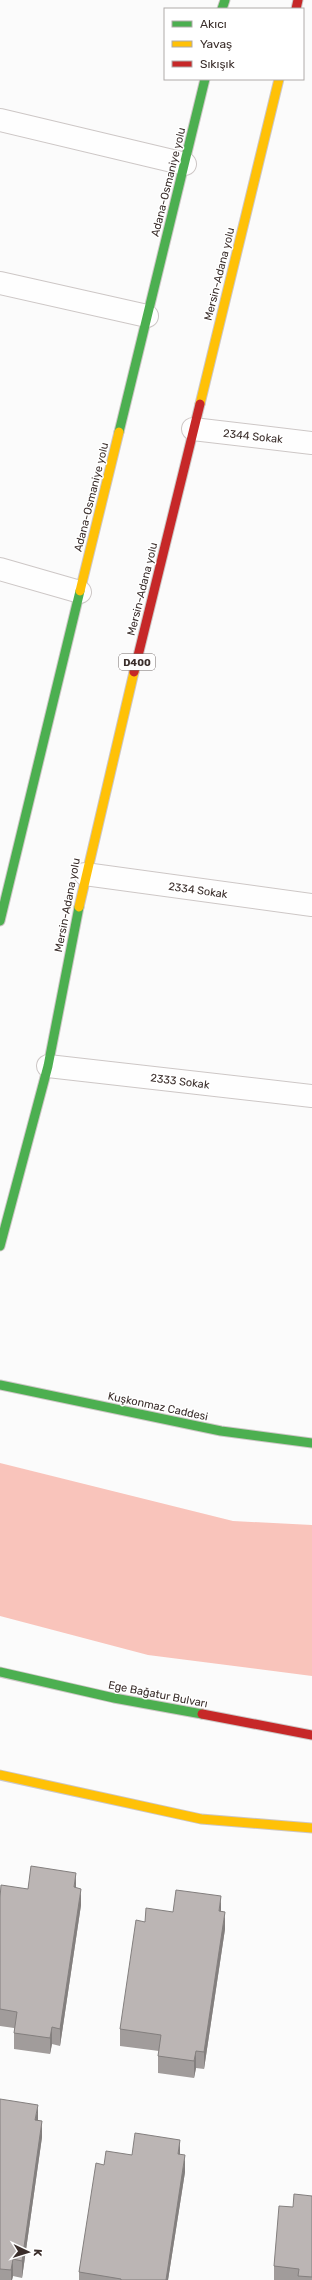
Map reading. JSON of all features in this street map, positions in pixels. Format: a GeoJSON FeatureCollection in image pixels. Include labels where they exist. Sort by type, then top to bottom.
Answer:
{"type":"FeatureCollection","features":[{"type":"Feature","properties":{"kind":"main road","name":"Adana-Osmaniye yolu"},"geometry":{"type":"LineString","coordinates":[[0,921],[7,862],[80,592],[205,80]]}},
{"type":"Feature","properties":{"kind":"main road","name":"Mersin-Adana yolu"},"geometry":{"type":"LineString","coordinates":[[0,1246],[48,1066],[85,874],[279,80]]}},
{"type":"Feature","properties":{"kind":"main road","name":"Kuşkonmaz Caddesi"},"geometry":{"type":"LineString","coordinates":[[0,1385],[221,1431],[312,1443]]}},
{"type":"Feature","properties":{"kind":"main road","name":"Ege Bağatur Bulvarı"},"geometry":{"type":"LineString","coordinates":[[0,1672],[114,1698],[312,1735]]}},
{"type":"Feature","properties":{"kind":"main road"},"geometry":{"type":"LineString","coordinates":[[0,1775],[201,1819],[312,1828]]}},
{"type":"Feature","properties":{"kind":"street"},"geometry":{"type":"LineString","coordinates":[[0,120],[185,164]]}},
{"type":"Feature","properties":{"kind":"street"},"geometry":{"type":"LineString","coordinates":[[0,283],[147,316]]}},
{"type":"Feature","properties":{"kind":"street","name":"2344 Sokak"},"geometry":{"type":"LineString","coordinates":[[193,430],[312,443]]}},
{"type":"Feature","properties":{"kind":"street"},"geometry":{"type":"LineString","coordinates":[[0,569],[80,592]]}},
{"type":"Feature","properties":{"kind":"street","name":"2334 Sokak"},"geometry":{"type":"LineString","coordinates":[[85,874],[312,906]]}},
{"type":"Feature","properties":{"kind":"street","name":"2333 Sokak"},"geometry":{"type":"LineString","coordinates":[[48,1066],[312,1096]]}},
{"type":"Feature","properties":{"kind":"shaded area"},"geometry":{"type":"Polygon","coordinates":[[[0,1463],[233,1521],[312,1525],[312,1676],[148,1655],[0,1616],[0,1463]]]}},
{"type":"Feature","properties":{"kind":"building"},"geometry":{"type":"Polygon","coordinates":[[[31,1866],[76,1873],[74,1887],[81,1889],[60,2029],[52,2027],[50,2038],[14,2033],[17,2012],[0,2009],[1,1885],[28,1889],[31,1866]]]}},
{"type":"Feature","properties":{"kind":"building"},"geometry":{"type":"Polygon","coordinates":[[[176,1890],[221,1896],[219,1911],[225,1912],[204,2052],[196,2051],[194,2061],[158,2056],[161,2035],[120,2029],[136,1920],[145,1922],[146,1908],[173,1912],[176,1890]]]}},
{"type":"Feature","properties":{"kind":"building"},"geometry":{"type":"Polygon","coordinates":[[[0,2099],[38,2105],[35,2120],[42,2121],[22,2261],[13,2259],[11,2270],[0,2269],[0,2099]]]}},
{"type":"Feature","properties":{"kind":"building"},"geometry":{"type":"Polygon","coordinates":[[[135,2133],[180,2140],[178,2154],[185,2155],[166,2280],[121,2280],[79,2272],[96,2163],[104,2165],[106,2151],[132,2155],[135,2133]]]}},
{"type":"Feature","properties":{"kind":"building"},"geometry":{"type":"Polygon","coordinates":[[[294,2194],[312,2196],[312,2277],[298,2276],[299,2269],[274,2266],[279,2206],[293,2207],[294,2194]]]}},
{"type":"Feature","properties":{"kind":"traffic: fast"},"geometry":{"type":"LineString","coordinates":[[222,8],[225,0]]}},
{"type":"Feature","properties":{"kind":"traffic: fast"},"geometry":{"type":"LineString","coordinates":[[119,432],[205,80]]}},
{"type":"Feature","properties":{"kind":"traffic: fast"},"geometry":{"type":"LineString","coordinates":[[0,921],[80,591]]}},
{"type":"Feature","properties":{"kind":"traffic: fast"},"geometry":{"type":"LineString","coordinates":[[0,1246],[48,1066],[79,907]]}},
{"type":"Feature","properties":{"kind":"traffic: fast"},"geometry":{"type":"LineString","coordinates":[[0,1385],[221,1431],[312,1443]]}},
{"type":"Feature","properties":{"kind":"traffic: fast"},"geometry":{"type":"LineString","coordinates":[[0,1672],[114,1698],[202,1714]]}},
{"type":"Feature","properties":{"kind":"traffic: slow"},"geometry":{"type":"LineString","coordinates":[[200,404],[279,80]]}},
{"type":"Feature","properties":{"kind":"traffic: slow"},"geometry":{"type":"LineString","coordinates":[[80,591],[119,432]]}},
{"type":"Feature","properties":{"kind":"traffic: slow"},"geometry":{"type":"LineString","coordinates":[[79,907],[134,672]]}},
{"type":"Feature","properties":{"kind":"traffic: slow"},"geometry":{"type":"LineString","coordinates":[[0,1775],[201,1819],[312,1828]]}},
{"type":"Feature","properties":{"kind":"traffic: jam"},"geometry":{"type":"LineString","coordinates":[[296,8],[298,0]]}},
{"type":"Feature","properties":{"kind":"traffic: jam"},"geometry":{"type":"LineString","coordinates":[[134,672],[200,404]]}},
{"type":"Feature","properties":{"kind":"traffic: jam"},"geometry":{"type":"LineString","coordinates":[[202,1714],[312,1735]]}}]}
